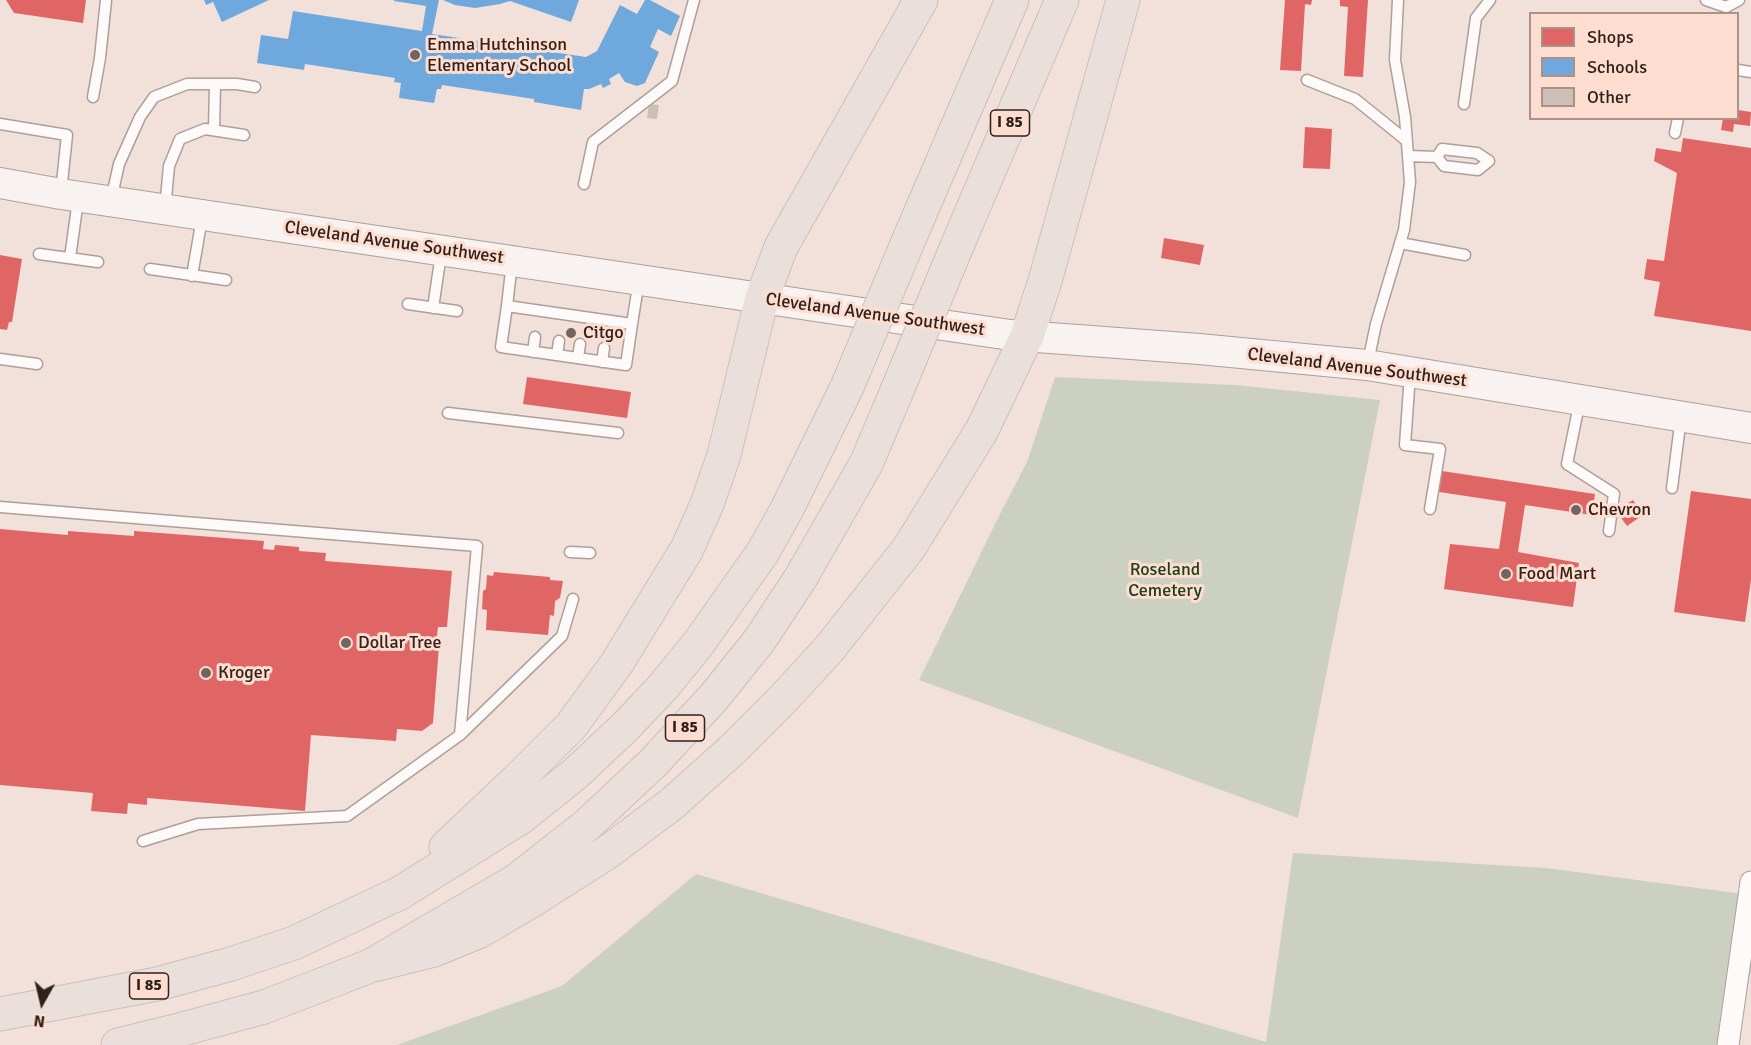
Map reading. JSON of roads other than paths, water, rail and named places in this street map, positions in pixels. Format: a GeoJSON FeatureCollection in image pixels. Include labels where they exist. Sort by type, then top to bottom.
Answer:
{"type":"FeatureCollection","features":[{"type":"Feature","properties":{"kind":"highway"},"geometry":{"type":"LineString","coordinates":[[400,893],[571,726],[617,663],[687,549],[707,504],[724,455],[762,298],[780,246],[921,0]]}},
{"type":"Feature","properties":{"kind":"highway","name":"I 85"},"geometry":{"type":"LineString","coordinates":[[0,1014],[157,984],[231,964],[294,943],[400,893],[520,818],[575,774],[625,727],[663,687],[698,644],[763,552],[801,482],[847,387],[1012,0]]}},
{"type":"Feature","properties":{"kind":"highway","name":"I 85"},"geometry":{"type":"LineString","coordinates":[[118,1045],[264,1007],[370,966],[517,880],[587,825],[653,763],[714,697],[759,640],[800,579],[866,464],[1062,0]]}},
{"type":"Feature","properties":{"kind":"highway"},"geometry":{"type":"LineString","coordinates":[[370,966],[434,950],[480,931],[608,852],[672,803],[732,750],[783,699],[829,649],[909,548],[982,430],[1027,336],[1123,0]]}},
{"type":"Feature","properties":{"kind":"main road","name":"Cleveland Avenue Southwest"},"geometry":{"type":"LineString","coordinates":[[0,183],[999,333],[1367,365],[1751,428]]}},
{"type":"Feature","properties":{"kind":"street"},"geometry":{"type":"LineString","coordinates":[[1728,1045],[1751,882]]}},
{"type":"Feature","properties":{"kind":"lane"},"geometry":{"type":"LineString","coordinates":[[93,97],[106,0]]}},
{"type":"Feature","properties":{"kind":"lane"},"geometry":{"type":"LineString","coordinates":[[584,184],[593,142],[672,81],[694,0]]}},
{"type":"Feature","properties":{"kind":"lane"},"geometry":{"type":"LineString","coordinates":[[1367,365],[1376,324],[1404,230],[1410,182],[1405,117],[1395,60],[1398,0]]}},
{"type":"Feature","properties":{"kind":"lane"},"geometry":{"type":"LineString","coordinates":[[1464,104],[1476,18],[1490,0]]}},
{"type":"Feature","properties":{"kind":"lane"},"geometry":{"type":"LineString","coordinates":[[1706,0],[1726,7],[1739,0]]}},
{"type":"Feature","properties":{"kind":"lane"},"geometry":{"type":"LineString","coordinates":[[1307,80],[1355,99],[1407,141]]}},
{"type":"Feature","properties":{"kind":"lane"},"geometry":{"type":"LineString","coordinates":[[111,201],[119,164],[140,117],[154,98],[187,84],[237,84],[255,87]]}},
{"type":"Feature","properties":{"kind":"lane"},"geometry":{"type":"LineString","coordinates":[[214,130],[215,84]]}},
{"type":"Feature","properties":{"kind":"lane"},"geometry":{"type":"LineString","coordinates":[[1675,133],[1678,120]]}},
{"type":"Feature","properties":{"kind":"lane"},"geometry":{"type":"LineString","coordinates":[[0,124],[67,135],[70,258]]}},
{"type":"Feature","properties":{"kind":"lane"},"geometry":{"type":"LineString","coordinates":[[165,209],[169,166],[180,139],[206,129],[244,135]]}},
{"type":"Feature","properties":{"kind":"lane"},"geometry":{"type":"LineString","coordinates":[[1408,156],[1437,157]]}},
{"type":"Feature","properties":{"kind":"lane"},"geometry":{"type":"LineString","coordinates":[[192,276],[202,215]]}},
{"type":"Feature","properties":{"kind":"lane"},"geometry":{"type":"LineString","coordinates":[[1400,243],[1465,255]]}},
{"type":"Feature","properties":{"kind":"lane"},"geometry":{"type":"LineString","coordinates":[[433,308],[441,250]]}},
{"type":"Feature","properties":{"kind":"lane"},"geometry":{"type":"LineString","coordinates":[[44,254],[98,262]]}},
{"type":"Feature","properties":{"kind":"lane"},"geometry":{"type":"LineString","coordinates":[[513,260],[501,347],[626,365],[639,280]]}},
{"type":"Feature","properties":{"kind":"lane"},"geometry":{"type":"LineString","coordinates":[[150,269],[226,280]]}},
{"type":"Feature","properties":{"kind":"lane"},"geometry":{"type":"LineString","coordinates":[[408,304],[457,311]]}},
{"type":"Feature","properties":{"kind":"lane"},"geometry":{"type":"LineString","coordinates":[[507,306],[538,314],[607,324],[632,324]]}},
{"type":"Feature","properties":{"kind":"lane"},"geometry":{"type":"LineString","coordinates":[[533,351],[536,337]]}},
{"type":"Feature","properties":{"kind":"lane"},"geometry":{"type":"LineString","coordinates":[[557,355],[559,341]]}},
{"type":"Feature","properties":{"kind":"lane"},"geometry":{"type":"LineString","coordinates":[[578,358],[580,344]]}},
{"type":"Feature","properties":{"kind":"lane"},"geometry":{"type":"LineString","coordinates":[[602,362],[604,348]]}},
{"type":"Feature","properties":{"kind":"lane"},"geometry":{"type":"LineString","coordinates":[[0,359],[37,364]]}},
{"type":"Feature","properties":{"kind":"lane"},"geometry":{"type":"LineString","coordinates":[[1411,372],[1405,445],[1440,449],[1430,509]]}},
{"type":"Feature","properties":{"kind":"lane"},"geometry":{"type":"LineString","coordinates":[[1580,400],[1567,464],[1614,494],[1609,531]]}},
{"type":"Feature","properties":{"kind":"lane"},"geometry":{"type":"LineString","coordinates":[[448,413],[618,433]]}},
{"type":"Feature","properties":{"kind":"lane"},"geometry":{"type":"LineString","coordinates":[[1672,488],[1682,417]]}},
{"type":"Feature","properties":{"kind":"lane"},"geometry":{"type":"LineString","coordinates":[[0,507],[482,546],[460,735]]}},
{"type":"Feature","properties":{"kind":"lane"},"geometry":{"type":"LineString","coordinates":[[570,552],[590,553]]}},
{"type":"Feature","properties":{"kind":"lane"},"geometry":{"type":"LineString","coordinates":[[143,841],[198,824],[347,816],[460,735],[562,636],[573,599]]}},
{"type":"Feature","properties":{"kind":"place","name":"Emma Hutchinson Elementary School"},"geometry":{"type":"Point","coordinates":[415,55]}},
{"type":"Feature","properties":{"kind":"place","name":"Citgo"},"geometry":{"type":"Point","coordinates":[571,333]}},
{"type":"Feature","properties":{"kind":"place","name":"Chevron"},"geometry":{"type":"Point","coordinates":[1576,510]}},
{"type":"Feature","properties":{"kind":"place","name":"Food Mart"},"geometry":{"type":"Point","coordinates":[1506,574]}},
{"type":"Feature","properties":{"kind":"place","name":"Dollar Tree"},"geometry":{"type":"Point","coordinates":[346,643]}},
{"type":"Feature","properties":{"kind":"place","name":"Kroger"},"geometry":{"type":"Point","coordinates":[206,673]}},
{"type":"Feature","properties":{"kind":"park label","name":"Roseland Cemetery"},"geometry":{"type":"Point","coordinates":[1165,580]}}]}
